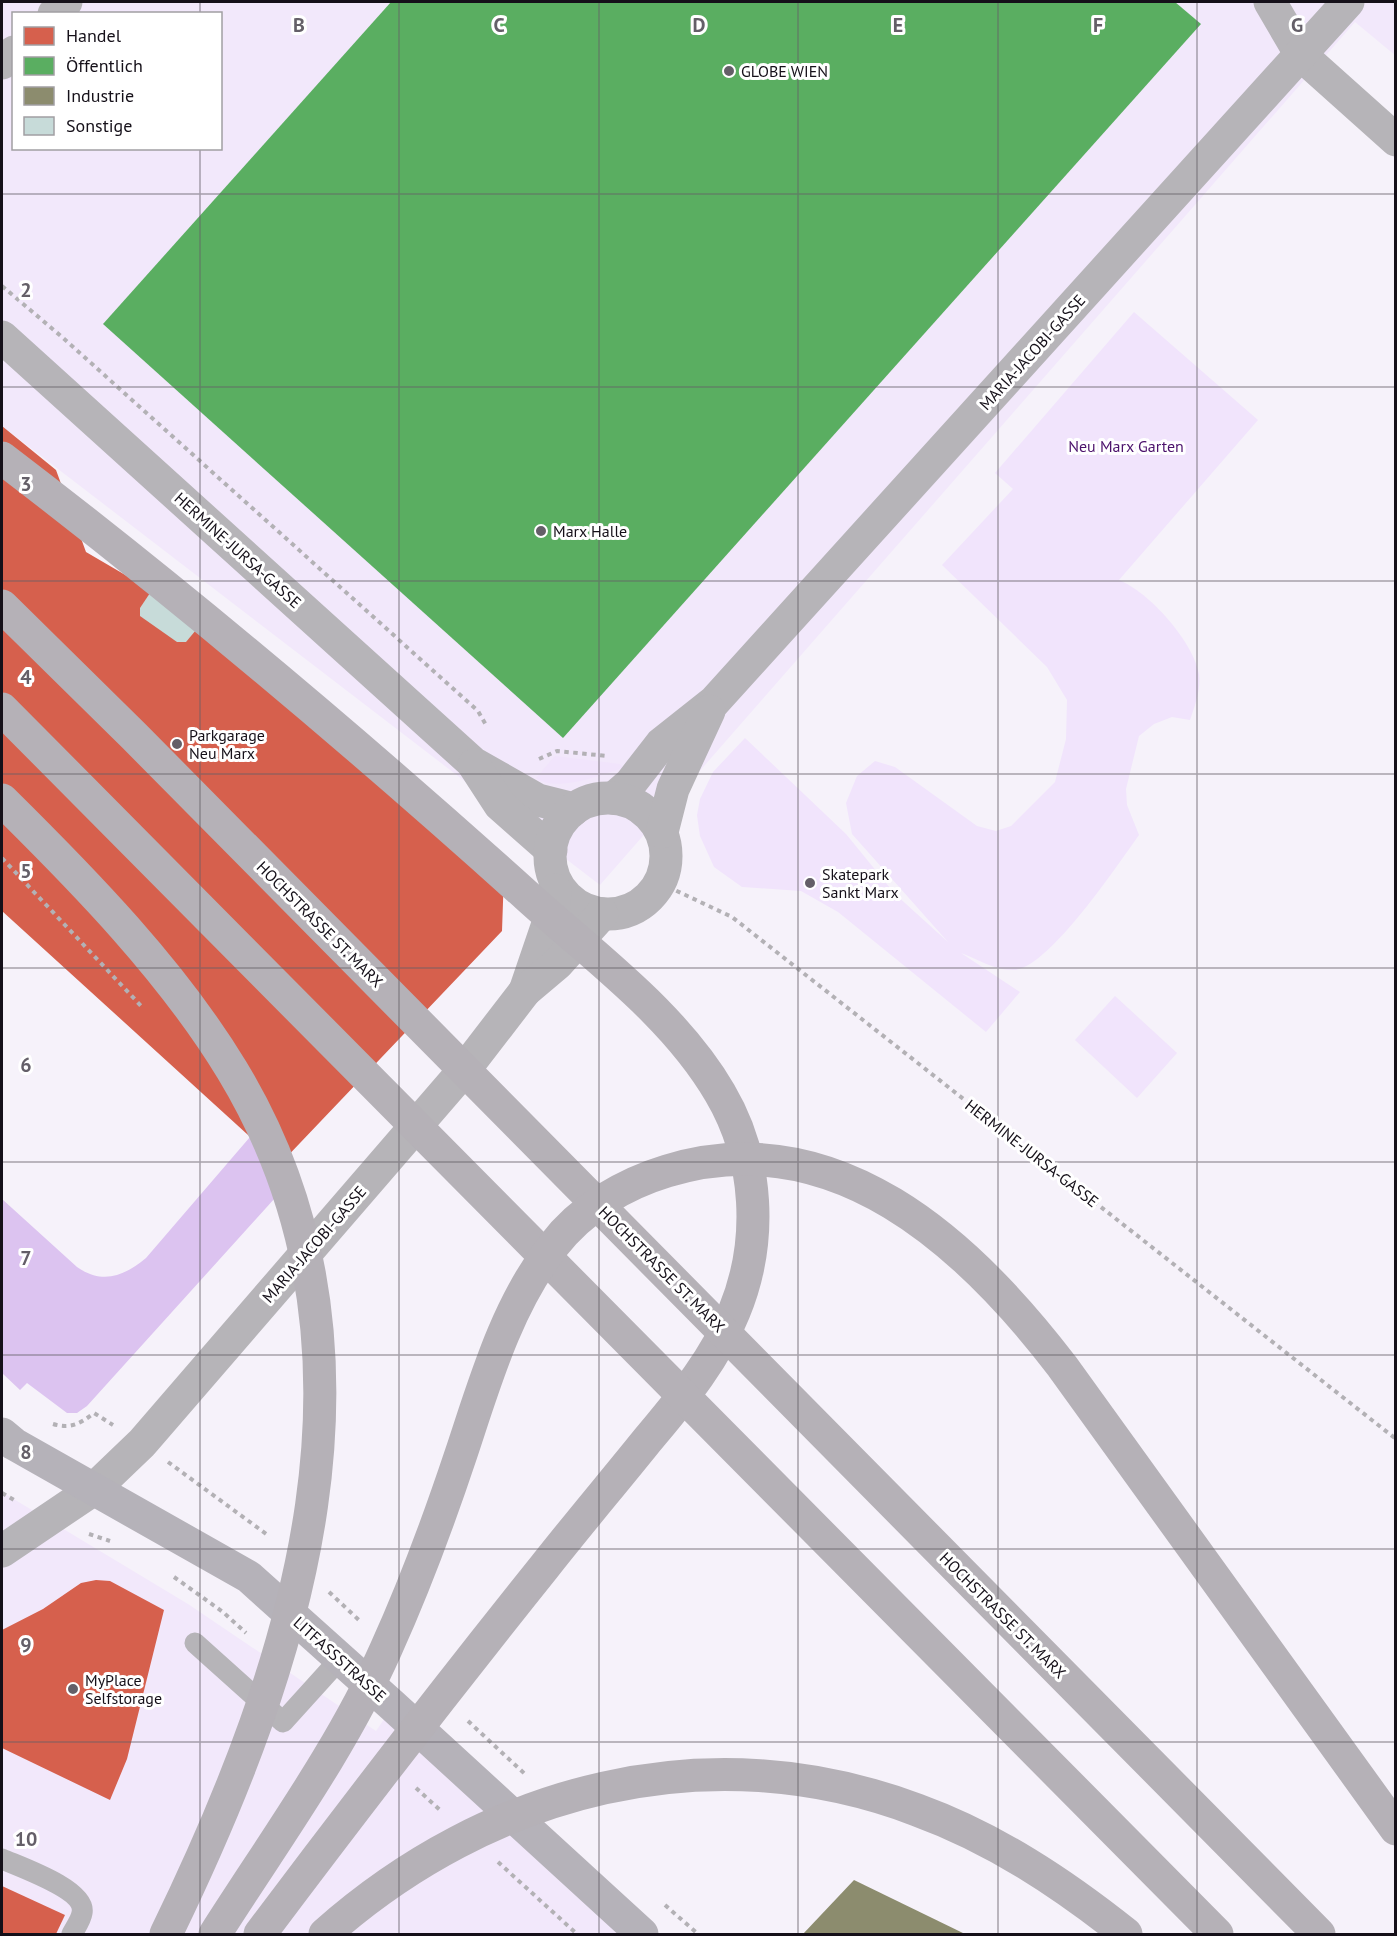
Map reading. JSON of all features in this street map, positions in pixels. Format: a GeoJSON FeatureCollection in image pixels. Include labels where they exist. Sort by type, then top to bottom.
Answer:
{"type":"FeatureCollection","features":[{"type":"Feature","properties":{"kind":"highway"},"geometry":{"type":"LineString","coordinates":[[2,458],[192,606],[337,728],[645,1003],[703,1066],[723,1097],[747,1159],[754,1221],[751,1255],[733,1316],[691,1388],[496,1628],[262,1932]]}},
{"type":"Feature","properties":{"kind":"highway","name":"HOCHSTRASSE ST. MARX"},"geometry":{"type":"LineString","coordinates":[[2,606],[134,736],[1320,1935]]}},
{"type":"Feature","properties":{"kind":"highway"},"geometry":{"type":"LineString","coordinates":[[2,709],[1217,1935]]}},
{"type":"Feature","properties":{"kind":"highway"},"geometry":{"type":"LineString","coordinates":[[2,800],[99,901],[167,979],[232,1070],[256,1114],[291,1202],[314,1300],[318,1346],[319,1446],[305,1552],[292,1609],[254,1732],[191,1882],[166,1935]]}},
{"type":"Feature","properties":{"kind":"highway"},"geometry":{"type":"LineString","coordinates":[[215,1935],[348,1722],[382,1657],[434,1533],[502,1337],[520,1298],[554,1245],[589,1210],[622,1189],[678,1168],[719,1160],[753,1158],[813,1167],[855,1183],[911,1215],[969,1262],[1025,1317],[1395,1829]]}},
{"type":"Feature","properties":{"kind":"highway"},"geometry":{"type":"LineString","coordinates":[[325,1935],[388,1884],[439,1851],[480,1829],[525,1810],[572,1795],[622,1783],[671,1776],[724,1774],[781,1777],[820,1783],[871,1794],[917,1810],[1011,1854],[1054,1881],[1126,1935]]}},
{"type":"Feature","properties":{"kind":"main road","name":"LITFASSSTRASSE"},"geometry":{"type":"LineString","coordinates":[[2,1434],[94,1490],[249,1577],[642,1935]]}},
{"type":"Feature","properties":{"kind":"street"},"geometry":{"type":"LineString","coordinates":[[1270,2],[1301,55],[1395,140]]}},
{"type":"Feature","properties":{"kind":"street","name":"MARIA-JACOBI-GASSE"},"geometry":{"type":"LineString","coordinates":[[614,798],[630,784],[661,744],[714,702],[1348,2]]}},
{"type":"Feature","properties":{"kind":"street","name":"HERMINE-JURSA-GASSE"},"geometry":{"type":"LineString","coordinates":[[2,337],[473,763],[538,800],[574,809]]}},
{"type":"Feature","properties":{"kind":"street","name":"MARIA-JACOBI-GASSE"},"geometry":{"type":"LineString","coordinates":[[662,832],[677,778],[714,702]]}},
{"type":"Feature","properties":{"kind":"street","name":"HERMINE-JURSA-GASSE"},"geometry":{"type":"LineString","coordinates":[[473,763],[500,805],[553,865]]}},
{"type":"Feature","properties":{"kind":"street"},"geometry":{"type":"LineString","coordinates":[[614,798],[640,807],[653,818],[662,832],[666,849],[665,867],[660,883],[650,897],[636,907],[619,913],[602,914],[579,906],[566,896],[553,865],[557,829],[574,809],[593,800],[614,798]]}},
{"type":"Feature","properties":{"kind":"street","name":"MARIA-JACOBI-GASSE"},"geometry":{"type":"LineString","coordinates":[[525,992],[554,906],[553,865]]}},
{"type":"Feature","properties":{"kind":"street","name":"MARIA-JACOBI-GASSE"},"geometry":{"type":"LineString","coordinates":[[2,1551],[94,1490],[142,1443],[465,1069],[525,992],[557,964],[602,914]]}},
{"type":"Feature","properties":{"kind":"lane"},"geometry":{"type":"LineString","coordinates":[[195,1643],[284,1722],[340,1659]]}},
{"type":"Feature","properties":{"kind":"lane"},"geometry":{"type":"LineString","coordinates":[[2,1859],[71,1891],[80,1900],[83,1912],[72,1935]]}},
{"type":"Feature","properties":{"kind":"path"},"geometry":{"type":"LineString","coordinates":[[2,286],[62,337],[478,711],[489,732]]}},
{"type":"Feature","properties":{"kind":"path"},"geometry":{"type":"LineString","coordinates":[[515,786],[529,763],[557,751],[625,757],[661,744]]}},
{"type":"Feature","properties":{"kind":"path"},"geometry":{"type":"LineString","coordinates":[[2,858],[149,1014]]}},
{"type":"Feature","properties":{"kind":"path","name":"HERMINE-JURSA-GASSE"},"geometry":{"type":"LineString","coordinates":[[660,883],[732,917],[1395,1439]]}},
{"type":"Feature","properties":{"kind":"shaded area","name":"Marx Halle"},"geometry":{"type":"Polygon","coordinates":[[[2,2],[1395,2],[1396,56],[1355,22],[600,885],[2,426],[2,2]]]}},
{"type":"Feature","properties":{"kind":"shaded area"},"geometry":{"type":"Polygon","coordinates":[[[250,1137],[294,1177],[87,1406],[77,1413],[67,1413],[27,1383],[20,1390],[2,1373],[2,1199],[77,1267],[96,1276],[121,1274],[146,1258],[250,1137]]]}},
{"type":"Feature","properties":{"kind":"shaded area"},"geometry":{"type":"Polygon","coordinates":[[[2,1492],[188,1604],[376,1731],[393,1706],[642,1934],[2,1934],[2,1492]]]}},
{"type":"Feature","properties":{"kind":"green space","name":"Neu Marx Garten"},"geometry":{"type":"Polygon","coordinates":[[[1134,312],[1258,420],[1119,580],[1131,586],[1156,606],[1188,647],[1199,674],[1196,703],[1190,720],[1172,717],[1154,724],[1139,736],[1126,789],[1127,805],[1139,835],[1063,935],[1027,966],[1013,970],[992,966],[961,953],[1020,992],[986,1032],[838,912],[801,891],[742,887],[714,867],[700,836],[697,815],[700,799],[713,772],[745,738],[846,834],[895,894],[948,942],[852,834],[846,803],[857,776],[875,761],[895,767],[977,826],[996,831],[1011,826],[1055,782],[1066,739],[1067,700],[1047,667],[942,565],[1013,489],[995,473],[1134,312]]]}},
{"type":"Feature","properties":{"kind":"green space"},"geometry":{"type":"Polygon","coordinates":[[[555,756],[620,764],[623,768],[567,783],[555,784],[536,778],[555,756]]]}},
{"type":"Feature","properties":{"kind":"green space"},"geometry":{"type":"Polygon","coordinates":[[[1115,996],[1177,1053],[1137,1098],[1075,1040],[1115,996]]]}},
{"type":"Feature","properties":{"kind":"building: Handel","name":"Parkgarage Neu Marx"},"geometry":{"type":"Polygon","coordinates":[[[2,426],[56,470],[86,552],[151,590],[504,873],[502,931],[280,1164],[2,911],[2,426]]]}},
{"type":"Feature","properties":{"kind":"building: Handel","name":"MyPlace Selfstorage"},"geometry":{"type":"Polygon","coordinates":[[[96,1580],[110,1581],[164,1610],[127,1759],[110,1800],[2,1748],[2,1630],[43,1609],[81,1583],[96,1580]]]}},
{"type":"Feature","properties":{"kind":"building: Handel"},"geometry":{"type":"Polygon","coordinates":[[[2,1886],[65,1915],[56,1934],[2,1934],[2,1886]]]}},
{"type":"Feature","properties":{"kind":"building: Öffentlich","name":"Marx Halle"},"geometry":{"type":"Polygon","coordinates":[[[391,2],[1175,2],[1201,24],[563,738],[103,324],[391,2]]]}},
{"type":"Feature","properties":{"kind":"building: Industrie"},"geometry":{"type":"Polygon","coordinates":[[[854,1880],[965,1934],[803,1934],[854,1880]]]}},
{"type":"Feature","properties":{"kind":"building: Sonstige"},"geometry":{"type":"Polygon","coordinates":[[[154,587],[201,624],[186,642],[177,642],[140,616],[140,608],[154,587]]]}},
{"type":"Feature","properties":{"kind":"place","name":"GLOBE WIEN"},"geometry":{"type":"Point","coordinates":[729,71]}},
{"type":"Feature","properties":{"kind":"place","name":"Marx Halle"},"geometry":{"type":"Point","coordinates":[541,531]}},
{"type":"Feature","properties":{"kind":"place","name":"Parkgarage Neu Marx"},"geometry":{"type":"Point","coordinates":[177,744]}},
{"type":"Feature","properties":{"kind":"place","name":"Skatepark Sankt Marx"},"geometry":{"type":"Point","coordinates":[810,883]}},
{"type":"Feature","properties":{"kind":"place","name":"MyPlace Selfstorage"},"geometry":{"type":"Point","coordinates":[73,1689]}}]}
